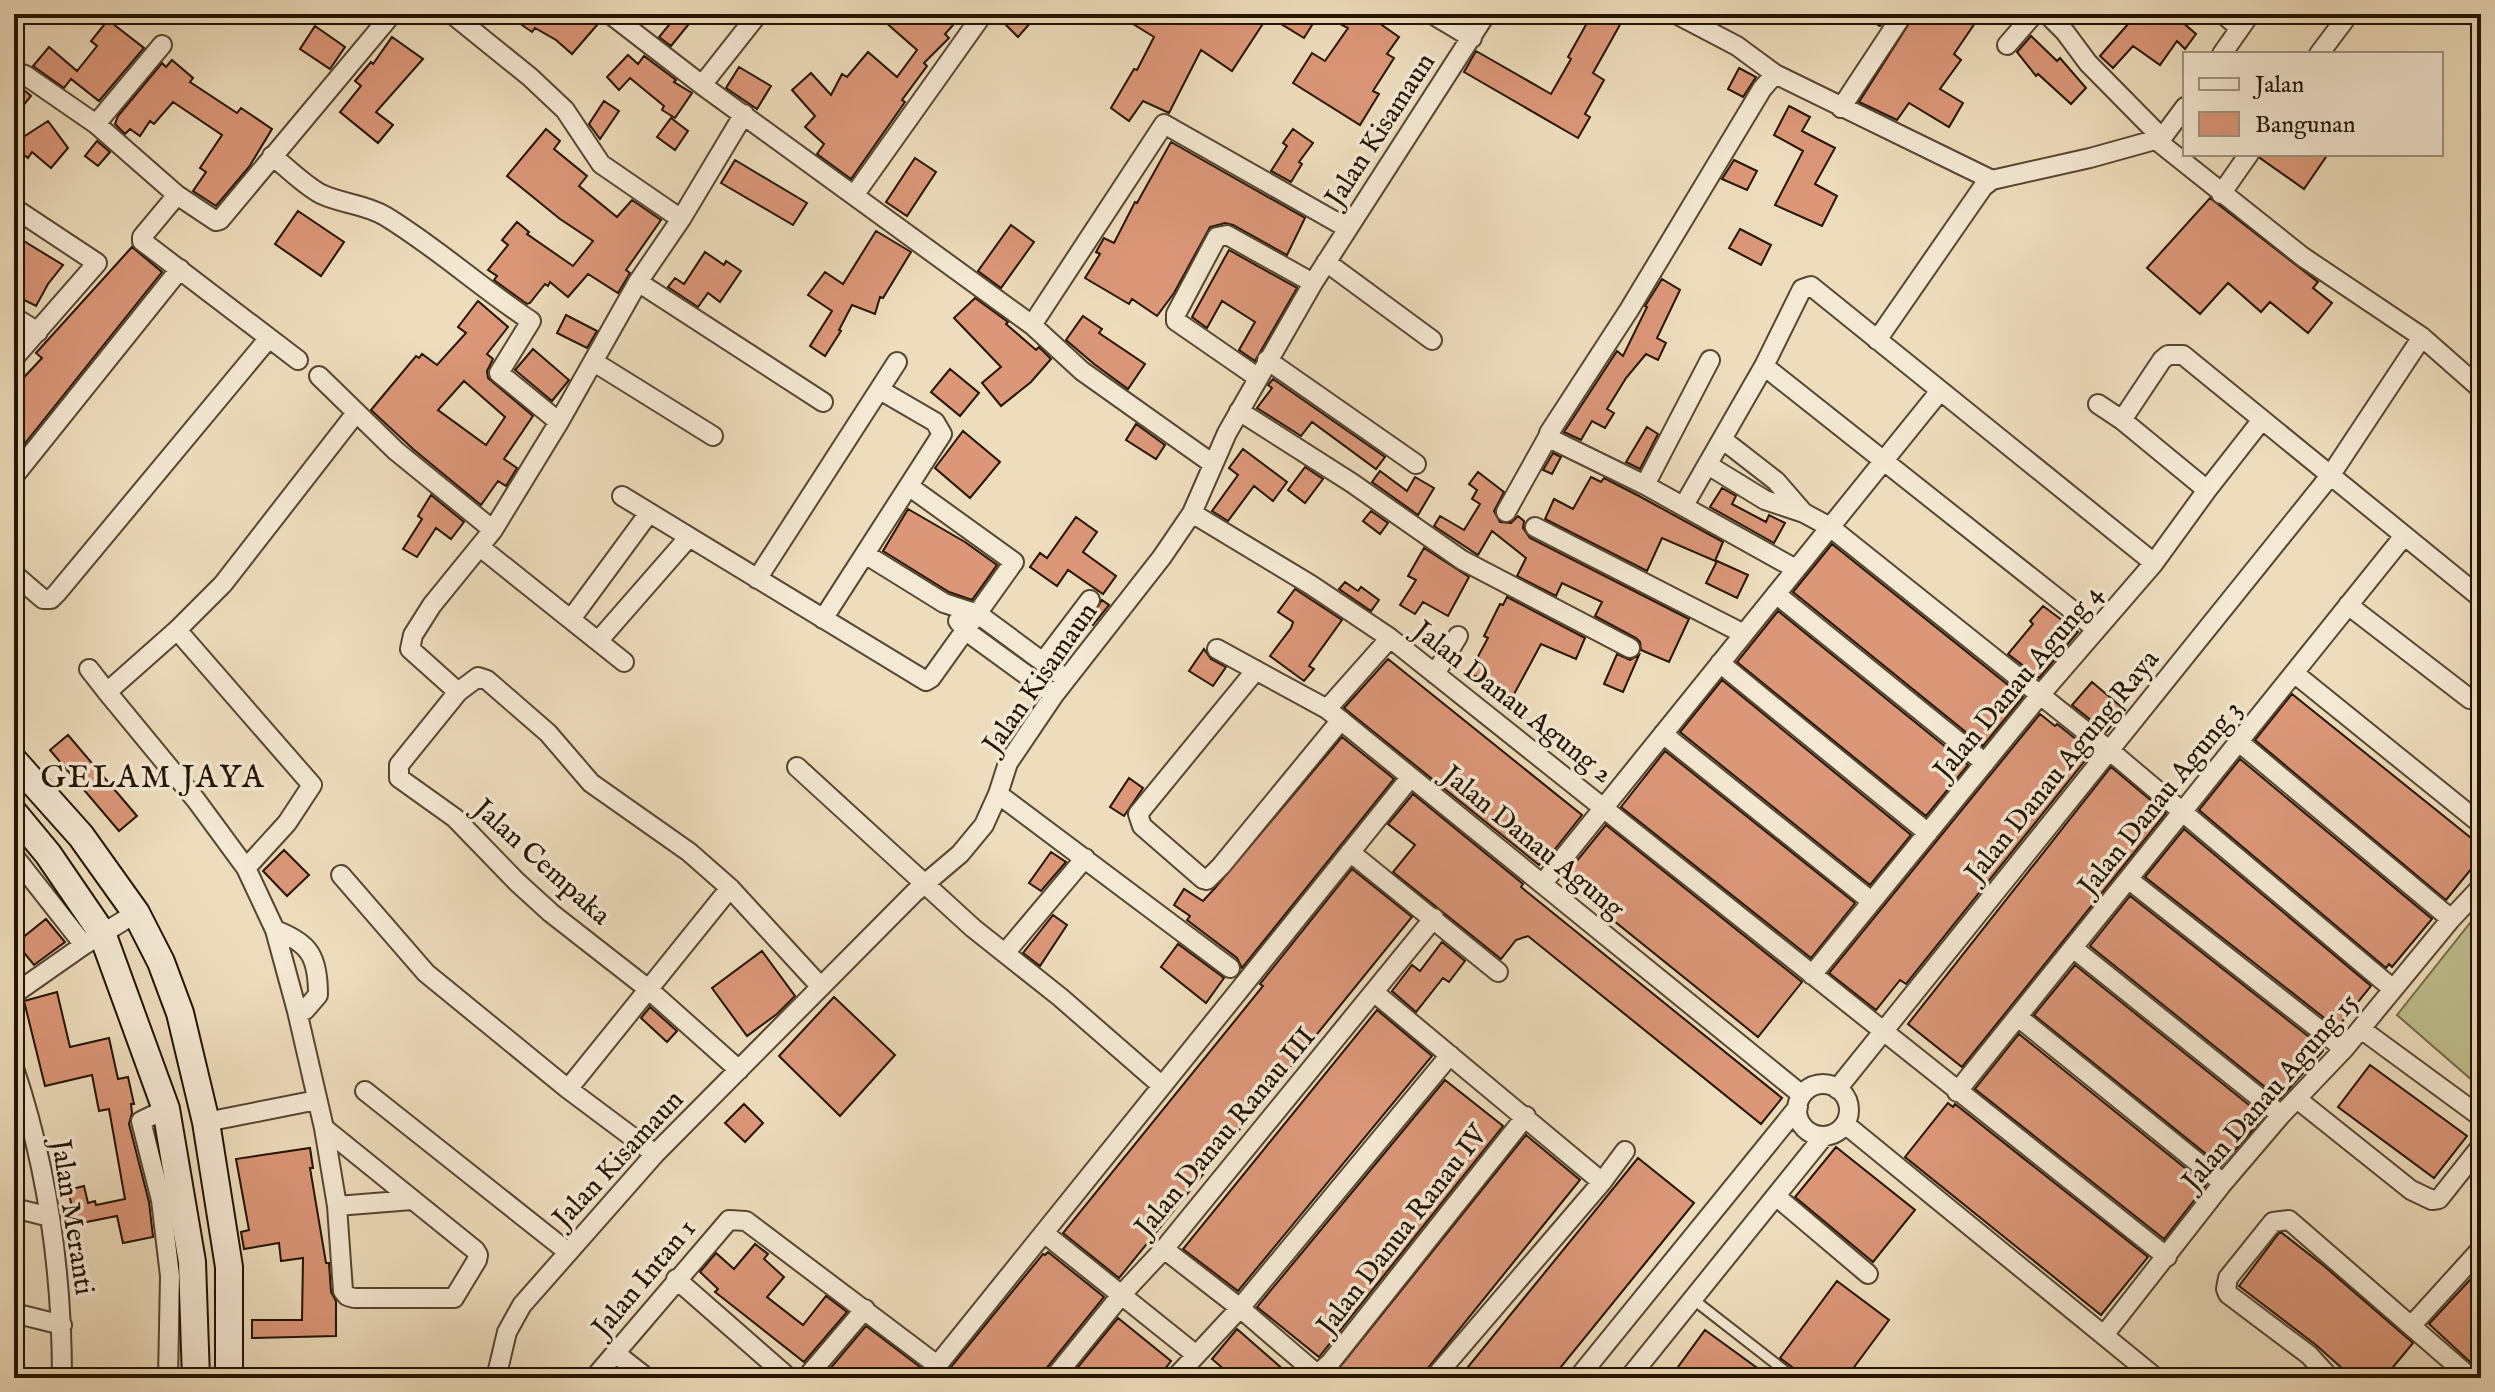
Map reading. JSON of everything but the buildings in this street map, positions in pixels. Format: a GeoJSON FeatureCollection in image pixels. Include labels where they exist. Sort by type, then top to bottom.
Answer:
{"type":"FeatureCollection","features":[{"type":"Feature","properties":{"kind":"street"},"geometry":{"type":"LineString","coordinates":[[14,75],[25,75],[96,124],[177,195],[216,221],[392,14]]}},
{"type":"Feature","properties":{"kind":"street"},"geometry":{"type":"LineString","coordinates":[[452,14],[530,77],[565,110],[601,164],[681,219]]}},
{"type":"Feature","properties":{"kind":"street"},"geometry":{"type":"LineString","coordinates":[[610,14],[702,85],[1032,325],[1082,371],[1213,464]]}},
{"type":"Feature","properties":{"kind":"street"},"geometry":{"type":"LineString","coordinates":[[702,85],[758,14]]}},
{"type":"Feature","properties":{"kind":"street"},"geometry":{"type":"LineString","coordinates":[[855,194],[983,14]]}},
{"type":"Feature","properties":{"kind":"street"},"geometry":{"type":"LineString","coordinates":[[1432,14],[1472,38]]}},
{"type":"Feature","properties":{"kind":"street","name":"Jalan Kisamaun"},"geometry":{"type":"LineString","coordinates":[[496,1378],[507,1332],[522,1305],[568,1252],[655,1154],[924,885],[968,845],[984,825],[1008,763],[1054,695],[1162,557],[1192,513],[1213,464],[1262,369],[1347,228],[1486,14]]}},
{"type":"Feature","properties":{"kind":"street"},"geometry":{"type":"LineString","coordinates":[[1676,14],[1737,46],[1775,74],[1992,180]]}},
{"type":"Feature","properties":{"kind":"street"},"geometry":{"type":"LineString","coordinates":[[1841,108],[1903,14]]}},
{"type":"Feature","properties":{"kind":"street"},"geometry":{"type":"LineString","coordinates":[[2007,45],[2034,14]]}},
{"type":"Feature","properties":{"kind":"street"},"geometry":{"type":"LineString","coordinates":[[2047,14],[2159,139],[2221,194],[2303,257],[2422,337],[2481,389]]}},
{"type":"Feature","properties":{"kind":"street"},"geometry":{"type":"LineString","coordinates":[[2223,14],[2245,21],[2223,52]]}},
{"type":"Feature","properties":{"kind":"street"},"geometry":{"type":"LineString","coordinates":[[2320,52],[2349,14]]}},
{"type":"Feature","properties":{"kind":"street"},"geometry":{"type":"LineString","coordinates":[[96,124],[162,45]]}},
{"type":"Feature","properties":{"kind":"street"},"geometry":{"type":"LineString","coordinates":[[1506,512],[1549,435],[1629,310],[1762,89],[1775,74]]}},
{"type":"Feature","properties":{"kind":"street"},"geometry":{"type":"LineString","coordinates":[[1877,340],[1974,196],[1992,180],[2159,139],[2183,109]]}},
{"type":"Feature","properties":{"kind":"street"},"geometry":{"type":"LineString","coordinates":[[744,114],[681,219],[638,282],[559,422],[493,530],[432,605],[409,644],[414,653],[458,692],[478,677],[487,680],[548,733],[591,783],[689,852],[730,888],[821,987]]}},
{"type":"Feature","properties":{"kind":"street"},"geometry":{"type":"LineString","coordinates":[[1032,325],[1164,124],[1347,228]]}},
{"type":"Feature","properties":{"kind":"street"},"geometry":{"type":"LineString","coordinates":[[272,156],[318,192],[362,205],[398,224],[531,321],[499,373],[559,422]]}},
{"type":"Feature","properties":{"kind":"street"},"geometry":{"type":"LineString","coordinates":[[2221,194],[2248,156]]}},
{"type":"Feature","properties":{"kind":"street"},"geometry":{"type":"LineString","coordinates":[[177,195],[141,239],[298,360]]}},
{"type":"Feature","properties":{"kind":"street"},"geometry":{"type":"LineString","coordinates":[[14,208],[97,263],[14,358]]}},
{"type":"Feature","properties":{"kind":"street"},"geometry":{"type":"LineString","coordinates":[[1313,283],[1227,235],[1217,237],[1176,314],[1176,321],[1262,369],[1416,464]]}},
{"type":"Feature","properties":{"kind":"street"},"geometry":{"type":"LineString","coordinates":[[1326,262],[1432,340]]}},
{"type":"Feature","properties":{"kind":"street"},"geometry":{"type":"LineString","coordinates":[[14,476],[180,269]]}},
{"type":"Feature","properties":{"kind":"street"},"geometry":{"type":"LineString","coordinates":[[638,282],[823,402]]}},
{"type":"Feature","properties":{"kind":"street"},"geometry":{"type":"LineString","coordinates":[[1687,500],[1764,366],[1802,289],[1811,286],[2154,563]]}},
{"type":"Feature","properties":{"kind":"street"},"geometry":{"type":"LineString","coordinates":[[14,317],[38,332]]}},
{"type":"Feature","properties":{"kind":"street","name":"Jalan Danau Agung Raya"},"geometry":{"type":"LineString","coordinates":[[1837,1089],[2330,476],[2422,337]]}},
{"type":"Feature","properties":{"kind":"street"},"geometry":{"type":"LineString","coordinates":[[14,574],[43,599],[51,599],[269,338]]}},
{"type":"Feature","properties":{"kind":"street"},"geometry":{"type":"LineString","coordinates":[[2122,420],[2162,360],[2174,354],[2183,355],[2481,598]]}},
{"type":"Feature","properties":{"kind":"street"},"geometry":{"type":"LineString","coordinates":[[1645,485],[1710,360]]}},
{"type":"Feature","properties":{"kind":"street"},"geometry":{"type":"LineString","coordinates":[[594,362],[713,436]]}},
{"type":"Feature","properties":{"kind":"street"},"geometry":{"type":"LineString","coordinates":[[757,579],[897,362]]}},
{"type":"Feature","properties":{"kind":"street"},"geometry":{"type":"LineString","coordinates":[[1764,366],[2096,629]]}},
{"type":"Feature","properties":{"kind":"street"},"geometry":{"type":"LineString","coordinates":[[319,376],[396,451],[493,530]]}},
{"type":"Feature","properties":{"kind":"street"},"geometry":{"type":"LineString","coordinates":[[823,619],[942,434],[935,422],[880,390]]}},
{"type":"Feature","properties":{"kind":"street"},"geometry":{"type":"LineString","coordinates":[[1543,883],[1940,391]]}},
{"type":"Feature","properties":{"kind":"street"},"geometry":{"type":"LineString","coordinates":[[2098,404],[2207,490]]}},
{"type":"Feature","properties":{"kind":"street"},"geometry":{"type":"LineString","coordinates":[[1239,411],[1352,483],[1462,560],[1630,648]]}},
{"type":"Feature","properties":{"kind":"street"},"geometry":{"type":"LineString","coordinates":[[107,692],[223,584],[356,413]]}},
{"type":"Feature","properties":{"kind":"street","name":"Jalan Danau Agung 4"},"geometry":{"type":"LineString","coordinates":[[1812,975],[2040,695],[2154,563],[2261,421]]}},
{"type":"Feature","properties":{"kind":"street"},"geometry":{"type":"LineString","coordinates":[[1549,435],[1553,440],[1645,485],[1796,569]]}},
{"type":"Feature","properties":{"kind":"street"},"geometry":{"type":"LineString","coordinates":[[1722,439],[1776,481],[1804,513]]}},
{"type":"Feature","properties":{"kind":"street"},"geometry":{"type":"LineString","coordinates":[[1708,465],[1765,500],[1804,513],[1830,527],[2109,750],[2393,989]]}},
{"type":"Feature","properties":{"kind":"street"},"geometry":{"type":"LineString","coordinates":[[622,496],[926,681],[966,631],[1014,562],[910,487]]}},
{"type":"Feature","properties":{"kind":"street"},"geometry":{"type":"LineString","coordinates":[[571,619],[649,513]]}},
{"type":"Feature","properties":{"kind":"street","name":"Jalan Danau Agung 2"},"geometry":{"type":"LineString","coordinates":[[1192,513],[1311,585],[1390,638],[2167,1257]]}},
{"type":"Feature","properties":{"kind":"street"},"geometry":{"type":"LineString","coordinates":[[1535,527],[1744,634]]}},
{"type":"Feature","properties":{"kind":"street","name":"Jalan Danau Agung 3"},"geometry":{"type":"LineString","coordinates":[[1957,1092],[2404,536]]}},
{"type":"Feature","properties":{"kind":"street"},"geometry":{"type":"LineString","coordinates":[[599,640],[689,537]]}},
{"type":"Feature","properties":{"kind":"street"},"geometry":{"type":"LineString","coordinates":[[480,547],[624,662]]}},
{"type":"Feature","properties":{"kind":"street"},"geometry":{"type":"LineString","coordinates":[[865,554],[944,603],[978,614],[1066,679]]}},
{"type":"Feature","properties":{"kind":"street"},"geometry":{"type":"LineString","coordinates":[[1776,594],[1985,763]]}},
{"type":"Feature","properties":{"kind":"street"},"geometry":{"type":"LineString","coordinates":[[1043,662],[1090,600]]}},
{"type":"Feature","properties":{"kind":"street"},"geometry":{"type":"LineString","coordinates":[[944,603],[966,631],[1054,695]]}},
{"type":"Feature","properties":{"kind":"street"},"geometry":{"type":"LineString","coordinates":[[2348,605],[2470,699]]}},
{"type":"Feature","properties":{"kind":"street"},"geometry":{"type":"LineString","coordinates":[[177,630],[312,785],[287,823],[246,868]]}},
{"type":"Feature","properties":{"kind":"street"},"geometry":{"type":"LineString","coordinates":[[1435,674],[1458,636]]}},
{"type":"Feature","properties":{"kind":"street"},"geometry":{"type":"LineString","coordinates":[[1256,670],[1138,814],[1142,826],[1207,880],[1221,866],[1390,638]]}},
{"type":"Feature","properties":{"kind":"street","name":"Jalan Danau Agung"},"geometry":{"type":"LineString","coordinates":[[1217,649],[1334,714],[1543,883],[1800,1101]]}},
{"type":"Feature","properties":{"kind":"street"},"geometry":{"type":"LineString","coordinates":[[1720,663],[1928,833]]}},
{"type":"Feature","properties":{"kind":"street"},"geometry":{"type":"LineString","coordinates":[[89,669],[196,800],[246,868],[275,930],[324,1128],[337,1206],[343,1291],[347,1296],[454,1298],[478,1255],[324,1128]]}},
{"type":"Feature","properties":{"kind":"street"},"geometry":{"type":"LineString","coordinates":[[2294,673],[2481,824]]}},
{"type":"Feature","properties":{"kind":"street","name":"Jalan Cempaka"},"geometry":{"type":"LineString","coordinates":[[458,692],[399,765],[399,778],[455,818],[551,913],[647,988],[739,1070]]}},
{"type":"Feature","properties":{"kind":"street"},"geometry":{"type":"LineString","coordinates":[[1663,734],[1871,901]]}},
{"type":"Feature","properties":{"kind":"street"},"geometry":{"type":"LineString","coordinates":[[2239,742],[2451,919]]}},
{"type":"Feature","properties":{"kind":"street"},"geometry":{"type":"LineString","coordinates":[[14,761],[81,836],[134,914],[161,962],[180,1013],[206,1122],[229,1267],[229,1378]]}},
{"type":"Feature","properties":{"kind":"street"},"geometry":{"type":"LineString","coordinates":[[797,767],[924,885],[1161,1085]]}},
{"type":"Feature","properties":{"kind":"street"},"geometry":{"type":"LineString","coordinates":[[806,1378],[865,1309],[932,1371],[1410,778]]}},
{"type":"Feature","properties":{"kind":"street"},"geometry":{"type":"LineString","coordinates":[[998,794],[1230,968]]}},
{"type":"Feature","properties":{"kind":"street"},"geometry":{"type":"LineString","coordinates":[[14,813],[48,854],[99,936],[166,1109],[192,1262],[196,1378]]}},
{"type":"Feature","properties":{"kind":"street"},"geometry":{"type":"LineString","coordinates":[[1350,852],[1498,972]]}},
{"type":"Feature","properties":{"kind":"street"},"geometry":{"type":"LineString","coordinates":[[14,856],[99,936]]}},
{"type":"Feature","properties":{"kind":"street"},"geometry":{"type":"LineString","coordinates":[[1005,953],[1085,858]]}},
{"type":"Feature","properties":{"kind":"street"},"geometry":{"type":"LineString","coordinates":[[341,875],[426,973],[568,1089],[655,1154]]}},
{"type":"Feature","properties":{"kind":"street"},"geometry":{"type":"LineString","coordinates":[[2128,879],[2344,1049]]}},
{"type":"Feature","properties":{"kind":"street","name":"Jalan Danau Agung 15"},"geometry":{"type":"LineString","coordinates":[[2104,1335],[2223,1183],[2281,1115],[2344,1049],[2481,887]]}},
{"type":"Feature","properties":{"kind":"street"},"geometry":{"type":"LineString","coordinates":[[568,1089],[730,888]]}},
{"type":"Feature","properties":{"kind":"street"},"geometry":{"type":"LineString","coordinates":[[14,994],[134,914]]}},
{"type":"Feature","properties":{"kind":"street","name":"Jalan Danau Ranau III"},"geometry":{"type":"LineString","coordinates":[[1054,1378],[1122,1294],[1164,1249],[1434,918]]}},
{"type":"Feature","properties":{"kind":"street"},"geometry":{"type":"LineString","coordinates":[[275,930],[301,942],[316,965],[318,995],[305,1010],[297,1011]]}},
{"type":"Feature","properties":{"kind":"street"},"geometry":{"type":"LineString","coordinates":[[2073,948],[2281,1115]]}},
{"type":"Feature","properties":{"kind":"street"},"geometry":{"type":"LineString","coordinates":[[1375,993],[1602,1182]]}},
{"type":"Feature","properties":{"kind":"street"},"geometry":{"type":"LineString","coordinates":[[2018,1017],[2223,1183]]}},
{"type":"Feature","properties":{"kind":"street"},"geometry":{"type":"LineString","coordinates":[[2361,1029],[2481,1117]]}},
{"type":"Feature","properties":{"kind":"street"},"geometry":{"type":"LineString","coordinates":[[1175,1378],[1240,1308],[1450,1055]]}},
{"type":"Feature","properties":{"kind":"street","name":"Jalan Meranti"},"geometry":{"type":"LineString","coordinates":[[14,1068],[50,1217],[62,1325],[62,1378]]}},
{"type":"Feature","properties":{"kind":"street"},"geometry":{"type":"LineString","coordinates":[[1578,1378],[1800,1101],[1818,1085],[1837,1089],[1847,1101],[1848,1117],[1845,1124],[1832,1135],[1816,1135],[1804,1128],[1800,1121],[1800,1101]]}},
{"type":"Feature","properties":{"kind":"street"},"geometry":{"type":"LineString","coordinates":[[365,1091],[568,1252]]}},
{"type":"Feature","properties":{"kind":"street"},"geometry":{"type":"LineString","coordinates":[[2297,1099],[2411,1190],[2432,1200],[2439,1199],[2481,1146]]}},
{"type":"Feature","properties":{"kind":"street"},"geometry":{"type":"LineString","coordinates":[[206,1122],[317,1100]]}},
{"type":"Feature","properties":{"kind":"street"},"geometry":{"type":"LineString","coordinates":[[166,1109],[141,1121],[161,1200],[170,1276],[168,1378]]}},
{"type":"Feature","properties":{"kind":"street","name":"Jalan Danua Ranau IV"},"geometry":{"type":"LineString","coordinates":[[1315,1376],[1330,1363],[1526,1116]]}},
{"type":"Feature","properties":{"kind":"street"},"geometry":{"type":"LineString","coordinates":[[1845,1124],[2104,1335],[2151,1377]]}},
{"type":"Feature","properties":{"kind":"street"},"geometry":{"type":"LineString","coordinates":[[1629,1378],[1824,1136]]}},
{"type":"Feature","properties":{"kind":"street"},"geometry":{"type":"LineString","coordinates":[[1434,1378],[1625,1151]]}},
{"type":"Feature","properties":{"kind":"street"},"geometry":{"type":"LineString","coordinates":[[1777,1197],[1868,1274]]}},
{"type":"Feature","properties":{"kind":"street"},"geometry":{"type":"LineString","coordinates":[[337,1206],[412,1200]]}},
{"type":"Feature","properties":{"kind":"street"},"geometry":{"type":"LineString","coordinates":[[14,1208],[50,1217]]}},
{"type":"Feature","properties":{"kind":"street","name":"Jalan Intan 1"},"geometry":{"type":"LineString","coordinates":[[594,1378],[729,1220],[746,1221],[865,1309]]}},
{"type":"Feature","properties":{"kind":"street"},"geometry":{"type":"LineString","coordinates":[[2330,1378],[2309,1355],[2228,1294],[2226,1289],[2228,1278],[2273,1222],[2289,1220],[2471,1378]]}},
{"type":"Feature","properties":{"kind":"street"},"geometry":{"type":"LineString","coordinates":[[1044,1233],[1195,1354]]}},
{"type":"Feature","properties":{"kind":"street"},"geometry":{"type":"LineString","coordinates":[[1164,1249],[1240,1308],[1315,1376]]}},
{"type":"Feature","properties":{"kind":"street"},"geometry":{"type":"LineString","coordinates":[[2412,1325],[2480,1251]]}},
{"type":"Feature","properties":{"kind":"street"},"geometry":{"type":"LineString","coordinates":[[676,1279],[789,1378]]}},
{"type":"Feature","properties":{"kind":"street"},"geometry":{"type":"LineString","coordinates":[[14,1313],[62,1325]]}},
{"type":"Feature","properties":{"kind":"street"},"geometry":{"type":"LineString","coordinates":[[615,1353],[647,1378]]}},
{"type":"Feature","properties":{"kind":"lane"},"geometry":{"type":"LineString","coordinates":[[1694,1300],[1794,1378]]}},
{"type":"Feature","properties":{"kind":"green space"},"geometry":{"type":"Polygon","coordinates":[[[2481,909],[2481,1088],[2397,1015],[2481,909]]]}},
{"type":"Feature","properties":{"kind":"district","name":"GELAM JAYA"},"geometry":{"type":"Point","coordinates":[153,776]}}]}
